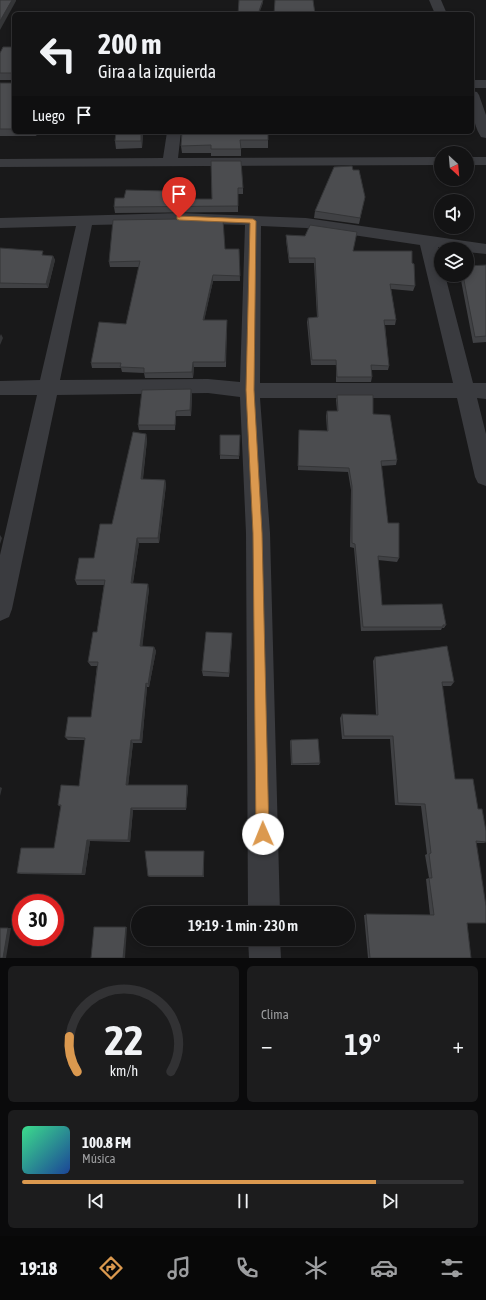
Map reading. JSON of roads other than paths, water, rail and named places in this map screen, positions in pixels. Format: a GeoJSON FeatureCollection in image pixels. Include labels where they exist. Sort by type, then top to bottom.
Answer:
{"type":"FeatureCollection","features":[{"type":"Feature","properties":{"kind":"street"},"geometry":{"type":"LineString","coordinates":[[435,0],[440,12]]}},
{"type":"Feature","properties":{"kind":"street"},"geometry":{"type":"LineString","coordinates":[[474,84],[486,84]]}},
{"type":"Feature","properties":{"kind":"street"},"geometry":{"type":"LineString","coordinates":[[474,101],[486,134]]}},
{"type":"Feature","properties":{"kind":"street"},"geometry":{"type":"LineString","coordinates":[[170,162],[174,134]]}},
{"type":"Feature","properties":{"kind":"street"},"geometry":{"type":"LineString","coordinates":[[0,163],[434,161]]}},
{"type":"Feature","properties":{"kind":"street"},"geometry":{"type":"LineString","coordinates":[[474,161],[486,161]]}},
{"type":"Feature","properties":{"kind":"street"},"geometry":{"type":"LineString","coordinates":[[0,223],[179,218],[306,223],[428,242],[486,249]]}},
{"type":"Feature","properties":{"kind":"street"},"geometry":{"type":"LineString","coordinates":[[0,609],[85,221]]}},
{"type":"Feature","properties":{"kind":"street"},"geometry":{"type":"LineString","coordinates":[[253,221],[250,390],[258,533],[264,906]]}},
{"type":"Feature","properties":{"kind":"street"},"geometry":{"type":"LineString","coordinates":[[428,242],[486,477]]}},
{"type":"Feature","properties":{"kind":"street"},"geometry":{"type":"LineString","coordinates":[[0,388],[208,386],[250,390],[486,391]]}},
{"type":"Feature","properties":{"kind":"street"},"geometry":{"type":"LineString","coordinates":[[264,946],[265,958]]}}]}
